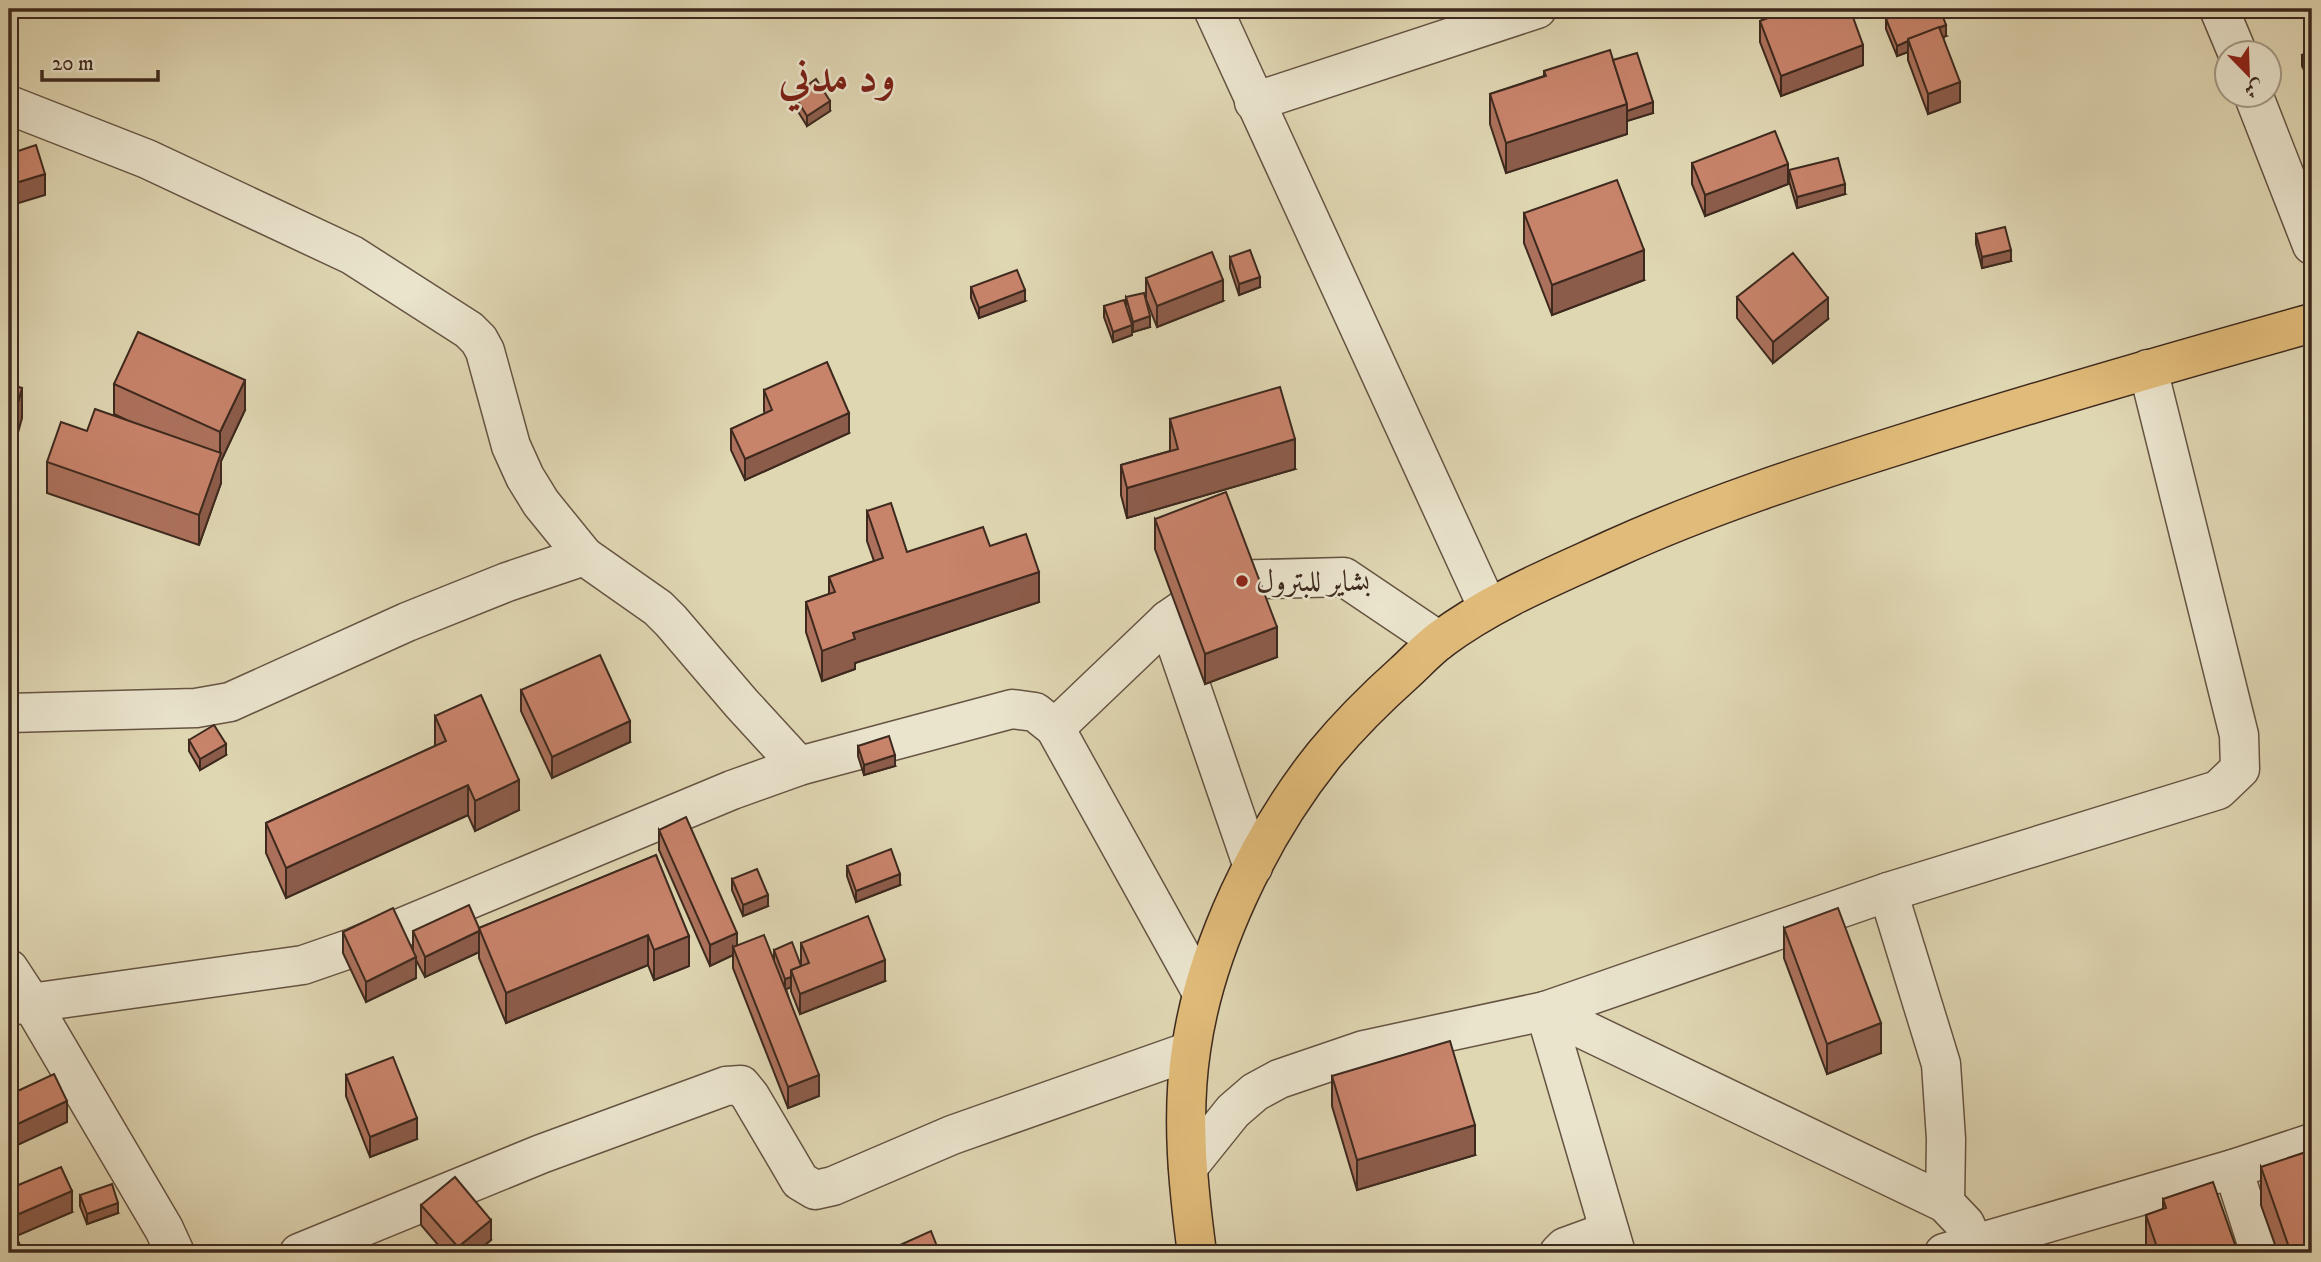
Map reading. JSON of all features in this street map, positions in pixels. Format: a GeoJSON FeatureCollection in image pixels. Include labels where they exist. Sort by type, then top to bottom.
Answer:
{"type":"FeatureCollection","features":[{"type":"Feature","properties":{"kind":"main road"},"geometry":{"type":"LineString","coordinates":[[1197,1253],[1188,1167],[1186,1106],[1190,1051],[1201,991],[1226,924],[1253,867],[1286,809],[1325,755],[1377,697],[1439,641],[1488,608],[1675,521],[1791,479],[2007,410],[2312,323]]}},
{"type":"Feature","properties":{"kind":"street"},"geometry":{"type":"LineString","coordinates":[[1213,9],[1488,608]]}},
{"type":"Feature","properties":{"kind":"street"},"geometry":{"type":"LineString","coordinates":[[1254,102],[1536,9]]}},
{"type":"Feature","properties":{"kind":"street"},"geometry":{"type":"LineString","coordinates":[[2220,9],[2231,38]]}},
{"type":"Feature","properties":{"kind":"street"},"geometry":{"type":"LineString","coordinates":[[9,105],[147,159],[352,256],[469,330],[485,351],[511,446],[541,503],[584,556],[658,608],[799,766]]}},
{"type":"Feature","properties":{"kind":"street"},"geometry":{"type":"LineString","coordinates":[[2258,108],[2312,245]]}},
{"type":"Feature","properties":{"kind":"street"},"geometry":{"type":"LineString","coordinates":[[1188,1167],[1233,1111],[1255,1092],[1279,1079],[1364,1050],[1545,1011],[1888,892],[2218,790],[2240,769],[2239,735],[2148,369]]}},
{"type":"Feature","properties":{"kind":"street"},"geometry":{"type":"LineString","coordinates":[[9,713],[196,708],[230,702],[407,622],[508,582],[584,556]]}},
{"type":"Feature","properties":{"kind":"street"},"geometry":{"type":"LineString","coordinates":[[1055,728],[1168,620],[1226,580],[1345,577],[1439,641]]}},
{"type":"Feature","properties":{"kind":"street"},"geometry":{"type":"LineString","coordinates":[[1168,620],[1253,867]]}},
{"type":"Feature","properties":{"kind":"street"},"geometry":{"type":"LineString","coordinates":[[20,1004],[303,965],[355,947],[732,790],[799,766],[1012,709],[1035,712],[1055,728],[1201,991]]}},
{"type":"Feature","properties":{"kind":"street"},"geometry":{"type":"LineString","coordinates":[[1888,892],[1941,1063],[1946,1139],[1945,1203]]}},
{"type":"Feature","properties":{"kind":"street"},"geometry":{"type":"LineString","coordinates":[[9,969],[20,1004],[164,1229],[174,1253]]}},
{"type":"Feature","properties":{"kind":"street"},"geometry":{"type":"LineString","coordinates":[[1545,1011],[1945,1203],[1965,1224],[1966,1250],[2312,1143]]}},
{"type":"Feature","properties":{"kind":"street"},"geometry":{"type":"LineString","coordinates":[[1545,1011],[1612,1242],[1564,1247],[1559,1253]]}},
{"type":"Feature","properties":{"kind":"street"},"geometry":{"type":"LineString","coordinates":[[299,1253],[541,1154],[726,1086],[741,1085],[800,1181],[815,1190],[833,1186],[952,1135],[1190,1051]]}},
{"type":"Feature","properties":{"kind":"street"},"geometry":{"type":"LineString","coordinates":[[2233,1169],[2260,1253]]}},
{"type":"Feature","properties":{"kind":"building"},"geometry":{"type":"Polygon","coordinates":[[[1792,9],[1850,9],[1863,45],[1781,76],[1760,21],[1792,9]]]}},
{"type":"Feature","properties":{"kind":"building"},"geometry":{"type":"Polygon","coordinates":[[[1911,9],[1940,9],[1946,25],[1908,39],[1897,46],[1886,19],[1911,9]]]}},
{"type":"Feature","properties":{"kind":"building"},"geometry":{"type":"Polygon","coordinates":[[[1939,27],[1960,82],[1928,94],[1908,39],[1939,27]]]}},
{"type":"Feature","properties":{"kind":"building"},"geometry":{"type":"Polygon","coordinates":[[[1610,50],[1627,104],[1506,143],[1490,94],[1546,76],[1544,71],[1610,50]]]}},
{"type":"Feature","properties":{"kind":"building"},"geometry":{"type":"Polygon","coordinates":[[[2312,50],[2312,75],[2302,55],[2312,50]]]}},
{"type":"Feature","properties":{"kind":"building"},"geometry":{"type":"Polygon","coordinates":[[[1637,53],[1653,102],[1627,111],[1613,60],[1637,53]]]}},
{"type":"Feature","properties":{"kind":"building"},"geometry":{"type":"Polygon","coordinates":[[[816,79],[830,101],[807,116],[794,95],[816,79]]]}},
{"type":"Feature","properties":{"kind":"building"},"geometry":{"type":"Polygon","coordinates":[[[1775,131],[1788,164],[1705,195],[1692,163],[1775,131]]]}},
{"type":"Feature","properties":{"kind":"building"},"geometry":{"type":"Polygon","coordinates":[[[36,145],[45,174],[9,185],[9,154],[36,145]]]}},
{"type":"Feature","properties":{"kind":"building"},"geometry":{"type":"Polygon","coordinates":[[[1838,158],[1845,184],[1797,197],[1789,170],[1838,158]]]}},
{"type":"Feature","properties":{"kind":"building"},"geometry":{"type":"Polygon","coordinates":[[[1617,180],[1644,250],[1552,285],[1524,213],[1617,180]]]}},
{"type":"Feature","properties":{"kind":"building"},"geometry":{"type":"Polygon","coordinates":[[[2005,227],[2011,250],[1982,257],[1976,234],[2005,227]]]}},
{"type":"Feature","properties":{"kind":"building"},"geometry":{"type":"Polygon","coordinates":[[[1250,250],[1260,277],[1239,284],[1230,257],[1250,250]]]}},
{"type":"Feature","properties":{"kind":"building"},"geometry":{"type":"Polygon","coordinates":[[[1212,252],[1223,280],[1157,306],[1146,278],[1212,252]]]}},
{"type":"Feature","properties":{"kind":"building"},"geometry":{"type":"Polygon","coordinates":[[[1793,253],[1828,298],[1773,342],[1737,297],[1793,253]]]}},
{"type":"Feature","properties":{"kind":"building"},"geometry":{"type":"Polygon","coordinates":[[[1017,270],[1025,290],[979,308],[971,287],[1017,270]]]}},
{"type":"Feature","properties":{"kind":"building"},"geometry":{"type":"Polygon","coordinates":[[[1144,293],[1150,316],[1133,322],[1126,297],[1144,293]]]}},
{"type":"Feature","properties":{"kind":"building"},"geometry":{"type":"Polygon","coordinates":[[[1124,300],[1132,325],[1113,332],[1104,306],[1124,300]]]}},
{"type":"Feature","properties":{"kind":"building"},"geometry":{"type":"Polygon","coordinates":[[[138,332],[245,380],[220,432],[114,384],[138,332]]]}},
{"type":"Feature","properties":{"kind":"building"},"geometry":{"type":"Polygon","coordinates":[[[827,362],[849,413],[745,459],[731,429],[772,410],[764,390],[827,362]]]}},
{"type":"Feature","properties":{"kind":"building"},"geometry":{"type":"Polygon","coordinates":[[[9,384],[22,388],[9,435],[9,384]]]}},
{"type":"Feature","properties":{"kind":"building"},"geometry":{"type":"Polygon","coordinates":[[[1280,387],[1295,439],[1127,488],[1121,465],[1178,449],[1170,419],[1280,387]]]}},
{"type":"Feature","properties":{"kind":"building"},"geometry":{"type":"Polygon","coordinates":[[[95,409],[221,453],[199,515],[47,462],[61,422],[87,431],[95,409]]]}},
{"type":"Feature","properties":{"kind":"building"},"geometry":{"type":"Polygon","coordinates":[[[1226,492],[1277,627],[1205,654],[1155,519],[1226,492]]]}},
{"type":"Feature","properties":{"kind":"building"},"geometry":{"type":"Polygon","coordinates":[[[891,503],[907,552],[983,527],[990,546],[1026,534],[1039,572],[853,633],[855,639],[822,651],[806,602],[835,592],[829,577],[883,558],[867,511],[891,503]]]}},
{"type":"Feature","properties":{"kind":"building"},"geometry":{"type":"Polygon","coordinates":[[[600,655],[630,721],[552,757],[521,690],[600,655]]]}},
{"type":"Feature","properties":{"kind":"building"},"geometry":{"type":"Polygon","coordinates":[[[481,695],[519,780],[475,801],[468,785],[286,868],[266,823],[446,741],[435,716],[481,695]]]}},
{"type":"Feature","properties":{"kind":"building"},"geometry":{"type":"Polygon","coordinates":[[[214,725],[226,744],[200,759],[189,740],[214,725]]]}},
{"type":"Feature","properties":{"kind":"building"},"geometry":{"type":"Polygon","coordinates":[[[889,736],[895,755],[864,765],[858,746],[889,736]]]}},
{"type":"Feature","properties":{"kind":"building"},"geometry":{"type":"Polygon","coordinates":[[[686,817],[737,933],[710,945],[659,830],[686,817]]]}},
{"type":"Feature","properties":{"kind":"building"},"geometry":{"type":"Polygon","coordinates":[[[891,849],[900,874],[856,891],[847,866],[891,849]]]}},
{"type":"Feature","properties":{"kind":"building"},"geometry":{"type":"Polygon","coordinates":[[[656,855],[689,936],[654,950],[648,935],[506,993],[479,928],[656,855]]]}},
{"type":"Feature","properties":{"kind":"building"},"geometry":{"type":"Polygon","coordinates":[[[757,869],[768,895],[743,905],[732,879],[757,869]]]}},
{"type":"Feature","properties":{"kind":"building"},"geometry":{"type":"Polygon","coordinates":[[[469,905],[479,931],[425,957],[413,931],[469,905]]]}},
{"type":"Feature","properties":{"kind":"building"},"geometry":{"type":"Polygon","coordinates":[[[393,908],[416,957],[366,982],[343,932],[393,908]]]}},
{"type":"Feature","properties":{"kind":"building"},"geometry":{"type":"Polygon","coordinates":[[[1838,908],[1881,1023],[1827,1044],[1784,928],[1838,908]]]}},
{"type":"Feature","properties":{"kind":"building"},"geometry":{"type":"Polygon","coordinates":[[[868,916],[885,960],[800,994],[791,970],[809,963],[801,943],[868,916]]]}},
{"type":"Feature","properties":{"kind":"building"},"geometry":{"type":"Polygon","coordinates":[[[764,935],[819,1075],[788,1087],[733,947],[764,935]]]}},
{"type":"Feature","properties":{"kind":"building"},"geometry":{"type":"Polygon","coordinates":[[[792,942],[801,966],[791,970],[791,977],[785,979],[774,950],[792,942]]]}},
{"type":"Feature","properties":{"kind":"building"},"geometry":{"type":"Polygon","coordinates":[[[1450,1041],[1475,1125],[1357,1160],[1332,1076],[1450,1041]]]}},
{"type":"Feature","properties":{"kind":"building"},"geometry":{"type":"Polygon","coordinates":[[[393,1057],[417,1118],[370,1137],[346,1075],[393,1057]]]}},
{"type":"Feature","properties":{"kind":"building"},"geometry":{"type":"Polygon","coordinates":[[[54,1074],[67,1101],[9,1128],[9,1095],[54,1074]]]}},
{"type":"Feature","properties":{"kind":"building"},"geometry":{"type":"Polygon","coordinates":[[[2312,1150],[2312,1253],[2291,1253],[2261,1167],[2312,1150]]]}},
{"type":"Feature","properties":{"kind":"building"},"geometry":{"type":"Polygon","coordinates":[[[61,1167],[72,1191],[12,1217],[9,1209],[9,1189],[61,1167]]]}},
{"type":"Feature","properties":{"kind":"building"},"geometry":{"type":"Polygon","coordinates":[[[455,1177],[491,1220],[458,1247],[421,1205],[455,1177]]]}},
{"type":"Feature","properties":{"kind":"building"},"geometry":{"type":"Polygon","coordinates":[[[2213,1182],[2238,1253],[2159,1253],[2146,1215],[2166,1208],[2163,1199],[2213,1182]]]}},
{"type":"Feature","properties":{"kind":"building"},"geometry":{"type":"Polygon","coordinates":[[[112,1184],[118,1203],[87,1214],[80,1195],[112,1184]]]}},
{"type":"Feature","properties":{"kind":"building"},"geometry":{"type":"Polygon","coordinates":[[[931,1231],[938,1249],[927,1253],[904,1253],[900,1245],[931,1231]]]}},
{"type":"Feature","properties":{"kind":"building"},"geometry":{"type":"Polygon","coordinates":[[[14,1233],[24,1253],[9,1253],[9,1235],[14,1233]]]}},
{"type":"Feature","properties":{"kind":"place","name":"بشاير للبترول"},"geometry":{"type":"Point","coordinates":[1242,581]}},
{"type":"Feature","properties":{"kind":"district","name":"ود مدني"},"geometry":{"type":"Point","coordinates":[837,76]}}]}
